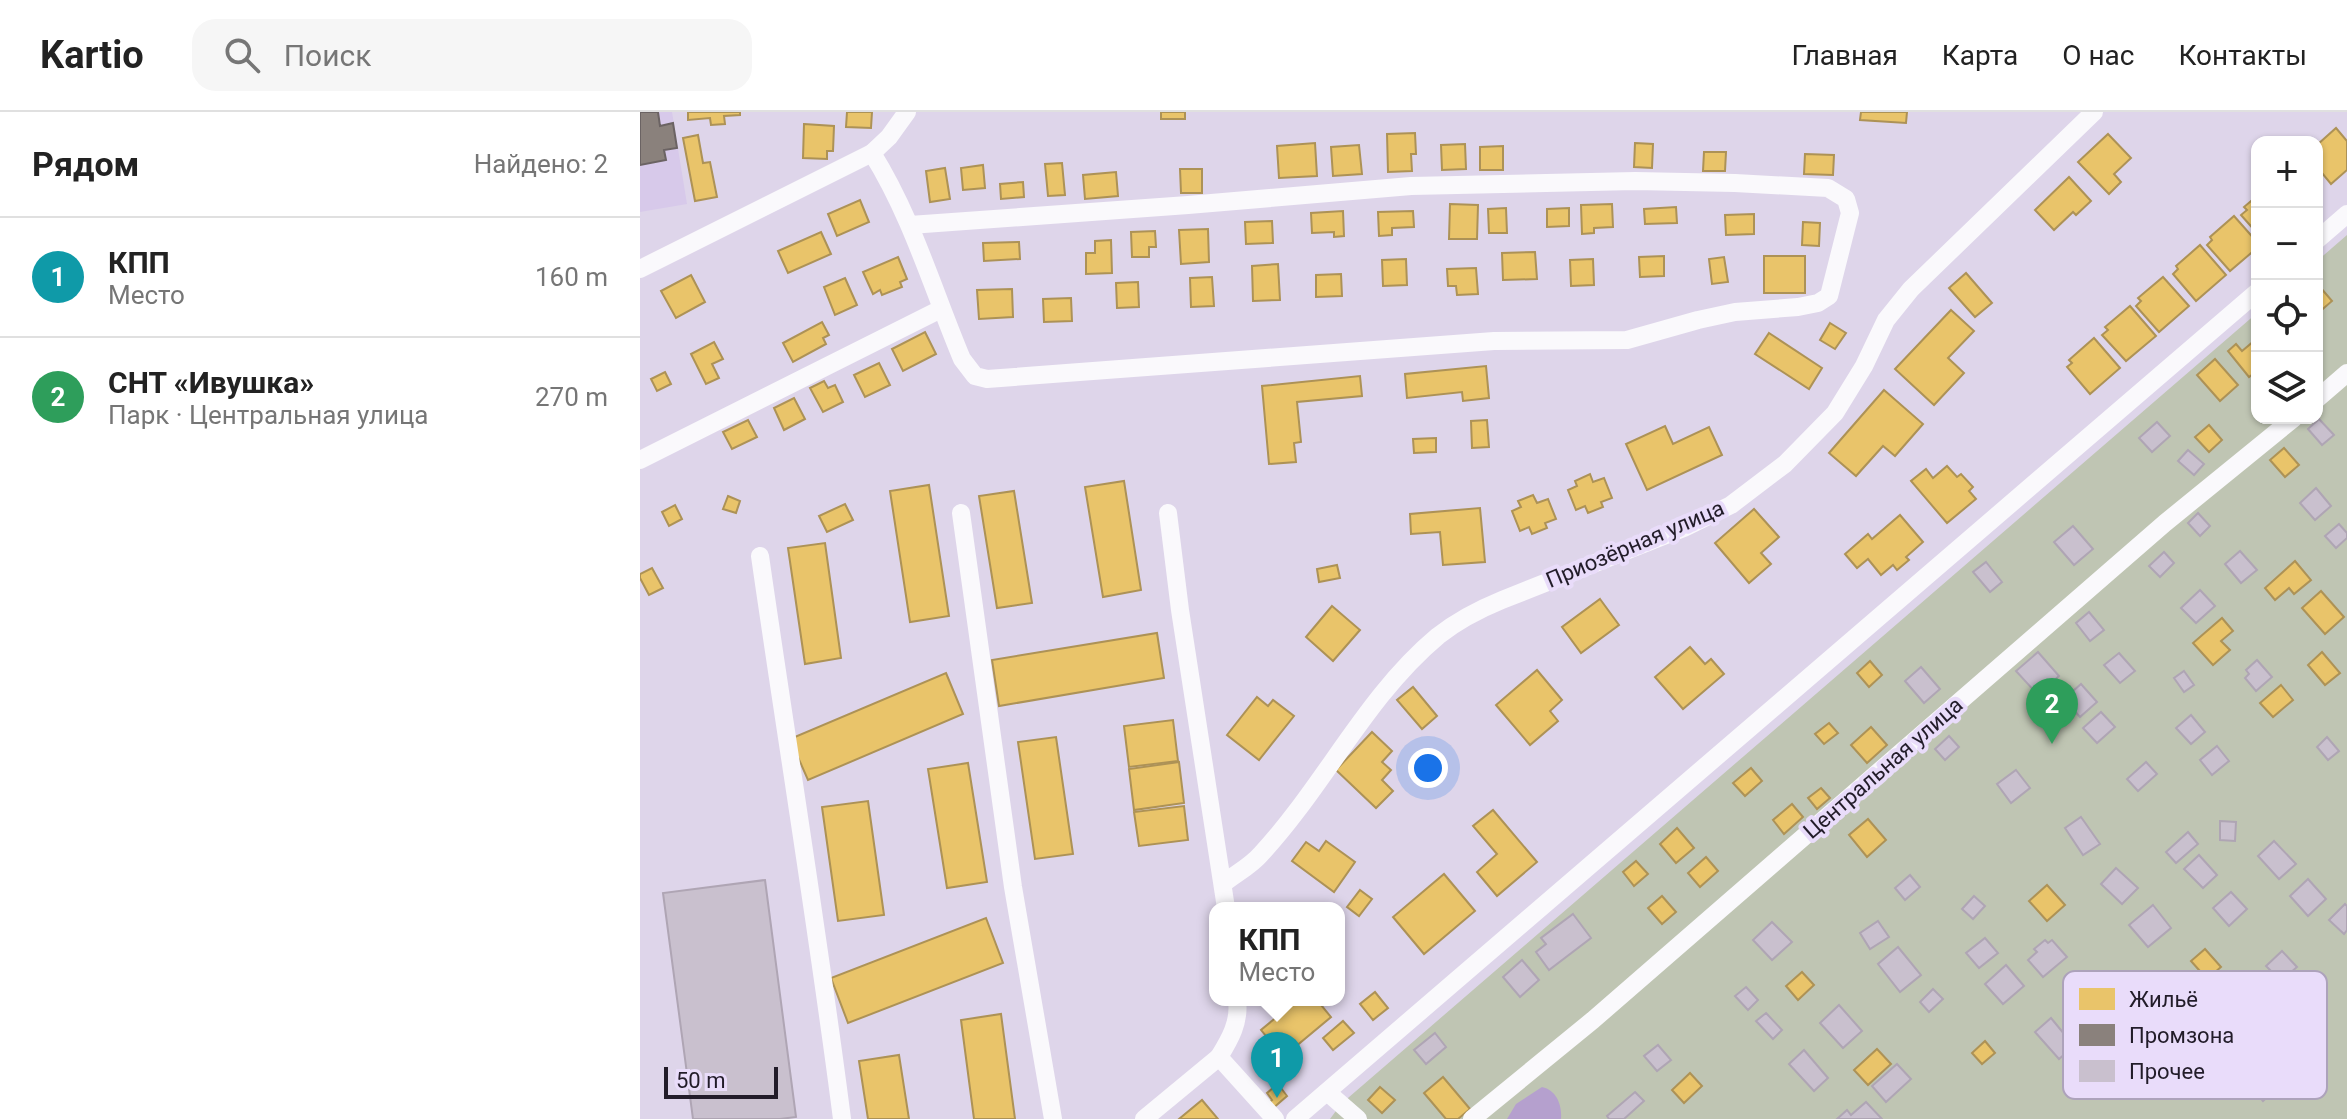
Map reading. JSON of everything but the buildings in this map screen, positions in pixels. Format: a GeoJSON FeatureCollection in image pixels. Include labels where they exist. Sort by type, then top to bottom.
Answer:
{"type":"FeatureCollection","features":[{"type":"Feature","properties":{"kind":"street"},"geometry":{"type":"LineString","coordinates":[[640,269],[872,153],[889,137],[907,112]]}},
{"type":"Feature","properties":{"kind":"street","name":"Приозёрная улица"},"geometry":{"type":"LineString","coordinates":[[1223,884],[1260,856],[1375,703],[1439,635],[1477,611],[1684,528],[1731,505],[1785,464],[1835,413],[1864,366],[1886,320],[1911,289],[2094,112]]}},
{"type":"Feature","properties":{"kind":"street"},"geometry":{"type":"LineString","coordinates":[[872,153],[910,225],[941,309],[969,370],[975,376],[987,379],[1494,341],[1627,340],[1735,312],[1818,303],[1829,296],[1850,213],[1846,199],[1828,188],[1635,181],[1411,186],[910,225]]}},
{"type":"Feature","properties":{"kind":"street"},"geometry":{"type":"LineString","coordinates":[[2323,235],[2347,214]]}},
{"type":"Feature","properties":{"kind":"street"},"geometry":{"type":"LineString","coordinates":[[1295,1119],[2251,297]]}},
{"type":"Feature","properties":{"kind":"street"},"geometry":{"type":"LineString","coordinates":[[640,460],[941,309]]}},
{"type":"Feature","properties":{"kind":"street"},"geometry":{"type":"LineString","coordinates":[[2323,394],[2347,373]]}},
{"type":"Feature","properties":{"kind":"street","name":"Центральная улица"},"geometry":{"type":"LineString","coordinates":[[1472,1119],[1593,1020],[2154,533],[2287,424]]}},
{"type":"Feature","properties":{"kind":"street"},"geometry":{"type":"LineString","coordinates":[[961,513],[1013,887],[1053,1119]]}},
{"type":"Feature","properties":{"kind":"street"},"geometry":{"type":"LineString","coordinates":[[1168,513],[1225,902]]}},
{"type":"Feature","properties":{"kind":"street"},"geometry":{"type":"LineString","coordinates":[[760,556],[821,955],[842,1119]]}},
{"type":"Feature","properties":{"kind":"street"},"geometry":{"type":"LineString","coordinates":[[1144,1119],[1219,1057],[1232,1037],[1238,1006]]}},
{"type":"Feature","properties":{"kind":"street"},"geometry":{"type":"LineString","coordinates":[[1219,1057],[1275,1119]]}},
{"type":"Feature","properties":{"kind":"street"},"geometry":{"type":"LineString","coordinates":[[1327,1092],[1358,1119]]}},
{"type":"Feature","properties":{"kind":"shaded area"},"geometry":{"type":"Polygon","coordinates":[[[640,112],[672,112],[687,204],[640,212],[640,112]]]}},
{"type":"Feature","properties":{"kind":"shaded area"},"geometry":{"type":"Polygon","coordinates":[[[1542,1087],[1558,1099],[1561,1119],[1507,1119],[1516,1104],[1542,1087]]]}},
{"type":"Feature","properties":{"kind":"green space"},"geometry":{"type":"Polygon","coordinates":[[[2347,235],[2347,1119],[1330,1119],[1341,1104],[2251,318],[2251,424],[2323,424],[2323,256],[2347,235]]]}},
{"type":"Feature","properties":{"kind":"place","name":"СНТ «Ивушка»"},"geometry":{"type":"Point","coordinates":[2052,744]}},
{"type":"Feature","properties":{"kind":"place","name":"КПП"},"geometry":{"type":"Point","coordinates":[1277,1098]}}]}
